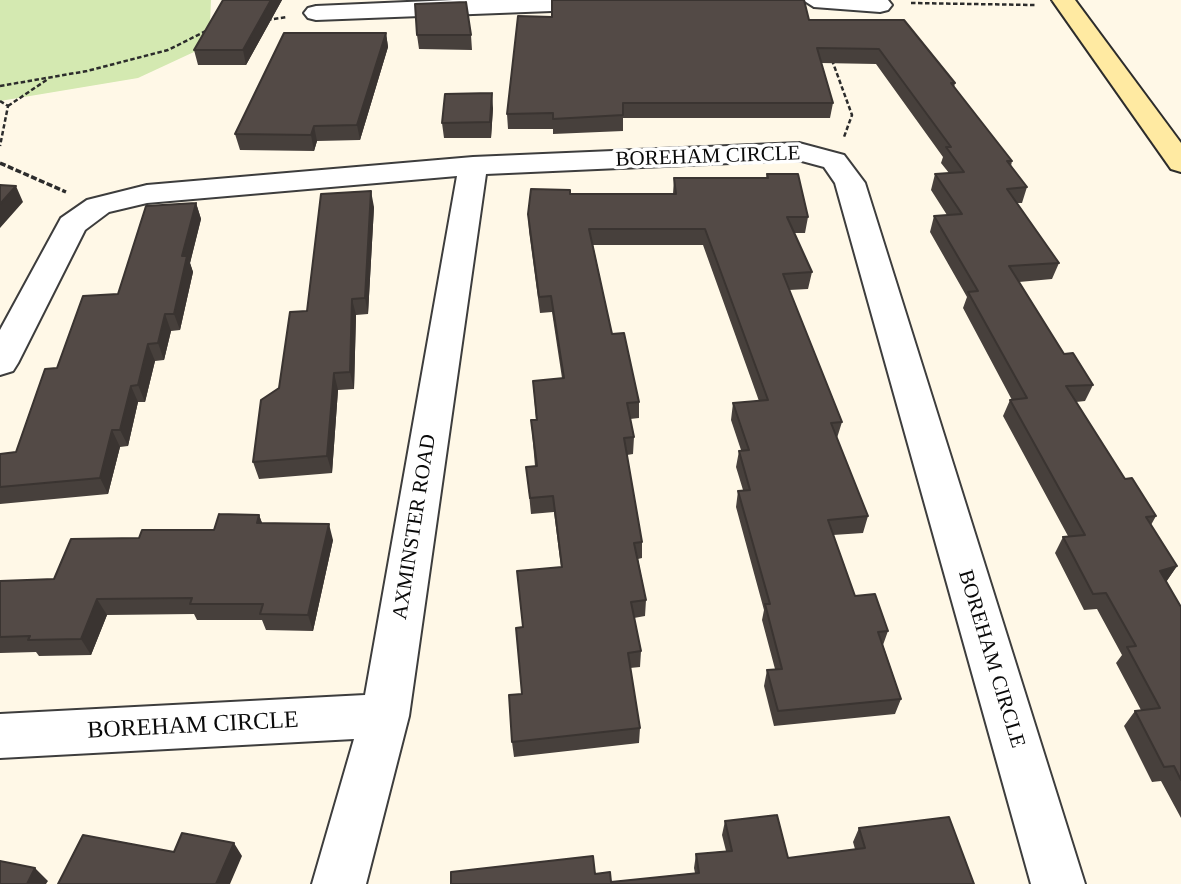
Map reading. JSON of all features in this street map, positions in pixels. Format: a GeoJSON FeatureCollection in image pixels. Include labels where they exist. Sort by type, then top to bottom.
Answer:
{"type":"FeatureCollection","features":[{"type":"Feature","properties":{"kind":"main road"},"geometry":{"type":"LineString","coordinates":[[1066,3],[1179,157]]}},
{"type":"Feature","properties":{"kind":"street"},"geometry":{"type":"LineString","coordinates":[[814,0],[880,5]]}},
{"type":"Feature","properties":{"kind":"street"},"geometry":{"type":"LineString","coordinates":[[316,13],[519,2],[626,2]]}},
{"type":"Feature","properties":{"kind":"street","name":"BOREHAM CIRCLE"},"geometry":{"type":"LineString","coordinates":[[0,363],[72,225],[97,206],[147,194],[472,166],[799,151],[834,161],[850,183],[1058,884]]}},
{"type":"Feature","properties":{"kind":"street","name":"AXMINSTER ROAD"},"geometry":{"type":"LineString","coordinates":[[340,884],[385,716],[472,166]]}},
{"type":"Feature","properties":{"kind":"street","name":"BOREHAM CIRCLE"},"geometry":{"type":"LineString","coordinates":[[0,736],[385,716]]}},
{"type":"Feature","properties":{"kind":"path"},"geometry":{"type":"LineString","coordinates":[[880,5],[1066,3]]}},
{"type":"Feature","properties":{"kind":"path"},"geometry":{"type":"LineString","coordinates":[[266,20],[316,13]]}},
{"type":"Feature","properties":{"kind":"path"},"geometry":{"type":"LineString","coordinates":[[0,86],[168,50],[216,26]]}},
{"type":"Feature","properties":{"kind":"path"},"geometry":{"type":"LineString","coordinates":[[829,51],[852,115],[834,161]]}},
{"type":"Feature","properties":{"kind":"path"},"geometry":{"type":"LineString","coordinates":[[0,146],[8,106],[51,77]]}},
{"type":"Feature","properties":{"kind":"path"},"geometry":{"type":"LineString","coordinates":[[0,101],[8,106]]}},
{"type":"Feature","properties":{"kind":"path"},"geometry":{"type":"LineString","coordinates":[[0,163],[97,206]]}},
{"type":"Feature","properties":{"kind":"green space"},"geometry":{"type":"Polygon","coordinates":[[[0,0],[211,0],[209,45],[138,78],[0,101],[0,0]]]}},
{"type":"Feature","properties":{"kind":"building"},"geometry":{"type":"Polygon","coordinates":[[[223,0],[271,0],[243,50],[194,50],[223,0]]]}},
{"type":"Feature","properties":{"kind":"building"},"geometry":{"type":"Polygon","coordinates":[[[552,0],[804,0],[809,20],[904,20],[955,83],[951,83],[1012,161],[1007,161],[1027,187],[1007,189],[1059,263],[1009,266],[1064,354],[1073,353],[1093,385],[1066,386],[1125,479],[1132,478],[1156,516],[1146,517],[1177,566],[1160,571],[1181,607],[1181,780],[1174,766],[1164,767],[1135,711],[1160,708],[1127,647],[1136,646],[1106,593],[1093,594],[1063,537],[1085,535],[1010,400],[1027,398],[968,292],[978,291],[934,216],[962,214],[935,174],[964,172],[946,147],[951,147],[879,49],[817,48],[833,103],[623,103],[623,115],[553,119],[553,113],[507,114],[518,16],[552,17],[552,0]]]}},
{"type":"Feature","properties":{"kind":"building"},"geometry":{"type":"Polygon","coordinates":[[[466,2],[471,35],[417,35],[415,4],[466,2]]]}},
{"type":"Feature","properties":{"kind":"building"},"geometry":{"type":"Polygon","coordinates":[[[284,33],[386,33],[357,125],[314,126],[311,135],[235,134],[284,33]]]}},
{"type":"Feature","properties":{"kind":"building"},"geometry":{"type":"Polygon","coordinates":[[[492,93],[490,122],[442,123],[445,94],[492,93]]]}},
{"type":"Feature","properties":{"kind":"building"},"geometry":{"type":"Polygon","coordinates":[[[767,174],[798,174],[808,217],[787,217],[812,272],[783,274],[842,422],[831,423],[868,516],[828,520],[855,596],[875,594],[888,631],[878,632],[901,699],[778,711],[767,670],[782,669],[765,604],[770,604],[738,491],[750,490],[739,451],[749,450],[733,403],[768,400],[705,229],[589,229],[612,334],[624,333],[639,402],[627,403],[634,437],[624,438],[642,542],[634,543],[646,600],[631,602],[641,651],[628,653],[640,728],[512,742],[509,695],[522,694],[516,628],[523,627],[517,571],[562,567],[553,496],[530,498],[526,467],[537,466],[531,420],[537,420],[533,381],[564,378],[551,296],[539,297],[528,214],[531,189],[570,190],[570,194],[676,194],[674,178],[768,178],[767,174]]]}},
{"type":"Feature","properties":{"kind":"building"},"geometry":{"type":"Polygon","coordinates":[[[0,185],[16,186],[0,204],[0,185]]]}},
{"type":"Feature","properties":{"kind":"building"},"geometry":{"type":"Polygon","coordinates":[[[371,191],[365,298],[352,299],[350,372],[334,373],[327,456],[253,462],[261,400],[279,388],[290,312],[307,311],[321,194],[371,191]]]}},
{"type":"Feature","properties":{"kind":"building"},"geometry":{"type":"Polygon","coordinates":[[[196,203],[182,256],[187,256],[174,314],[165,314],[158,343],[148,344],[138,385],[131,386],[120,430],[112,430],[100,478],[0,487],[0,454],[16,452],[45,369],[57,368],[83,296],[118,294],[146,206],[196,203]]]}},
{"type":"Feature","properties":{"kind":"building"},"geometry":{"type":"Polygon","coordinates":[[[219,514],[259,515],[257,523],[329,524],[308,615],[260,614],[263,604],[190,604],[192,598],[97,599],[81,639],[28,640],[30,636],[0,637],[0,581],[54,579],[71,539],[139,538],[142,530],[214,530],[219,514]]]}},
{"type":"Feature","properties":{"kind":"building"},"geometry":{"type":"Polygon","coordinates":[[[777,815],[788,858],[865,848],[859,828],[949,817],[974,884],[451,884],[451,872],[593,856],[595,874],[610,872],[611,882],[699,873],[696,854],[732,851],[725,821],[777,815]]]}},
{"type":"Feature","properties":{"kind":"building"},"geometry":{"type":"Polygon","coordinates":[[[182,833],[234,843],[216,884],[58,884],[83,835],[174,852],[182,833]]]}},
{"type":"Feature","properties":{"kind":"building"},"geometry":{"type":"Polygon","coordinates":[[[0,861],[35,868],[27,884],[0,884],[0,861]]]}}]}
